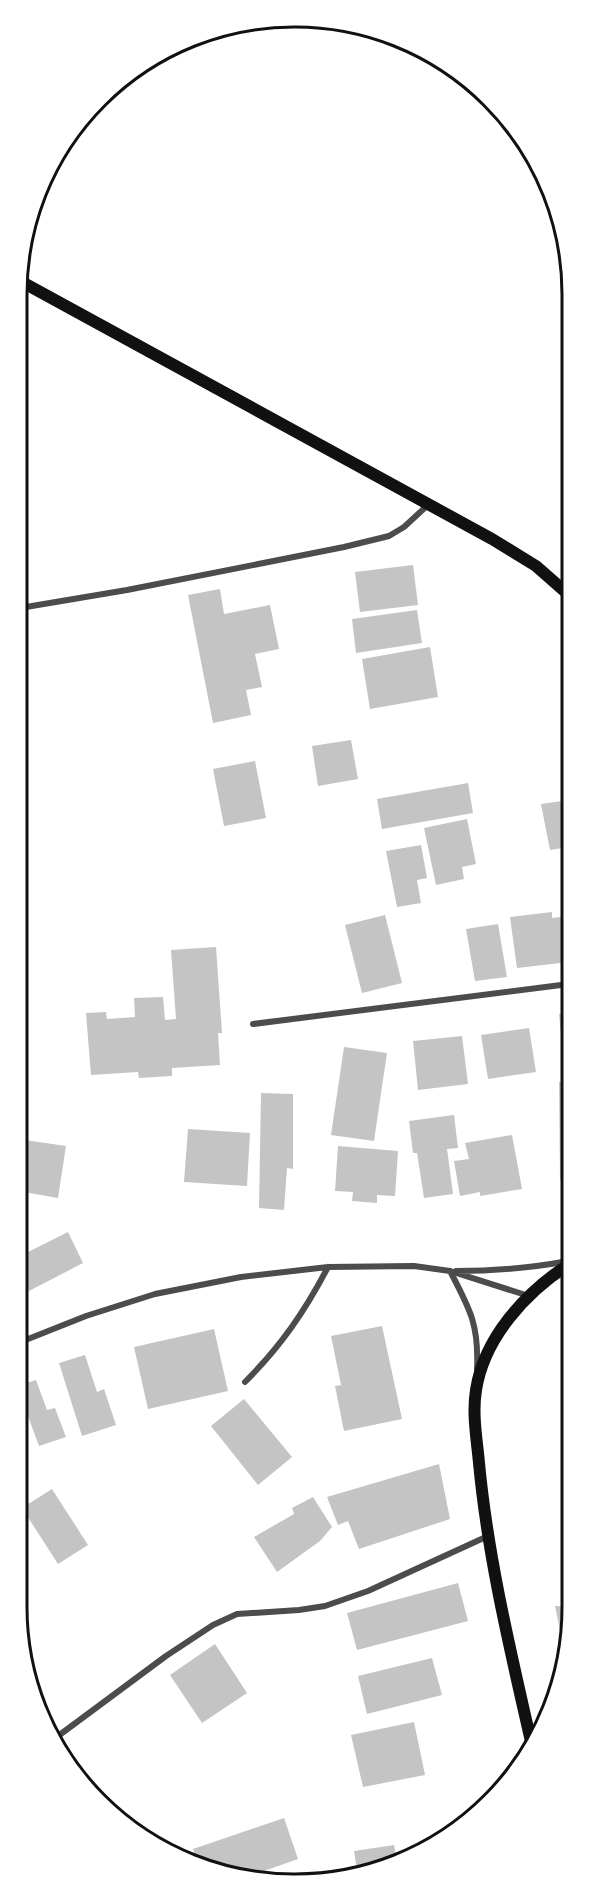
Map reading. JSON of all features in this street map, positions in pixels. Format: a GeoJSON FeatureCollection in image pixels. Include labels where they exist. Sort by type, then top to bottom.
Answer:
{"type":"FeatureCollection","features":[{"type":"Feature","properties":{"kind":"main road"},"geometry":{"type":"LineString","coordinates":[[28,285],[492,539],[536,566],[562,589]]}},
{"type":"Feature","properties":{"kind":"main road"},"geometry":{"type":"LineString","coordinates":[[529,1734],[488,1536],[477,1434],[476,1391],[482,1368],[508,1318],[529,1296],[562,1268]]}},
{"type":"Feature","properties":{"kind":"street"},"geometry":{"type":"LineString","coordinates":[[27,607],[344,548],[389,536],[404,527],[429,504]]}},
{"type":"Feature","properties":{"kind":"street"},"geometry":{"type":"LineString","coordinates":[[253,1024],[562,985]]}},
{"type":"Feature","properties":{"kind":"street"},"geometry":{"type":"LineString","coordinates":[[27,1339],[86,1316],[155,1294],[241,1277],[328,1267],[414,1266],[450,1271],[497,1270],[562,1264]]}},
{"type":"Feature","properties":{"kind":"street"},"geometry":{"type":"LineString","coordinates":[[245,1382],[292,1328],[328,1267]]}},
{"type":"Feature","properties":{"kind":"street"},"geometry":{"type":"LineString","coordinates":[[450,1271],[529,1296]]}},
{"type":"Feature","properties":{"kind":"street"},"geometry":{"type":"LineString","coordinates":[[450,1271],[474,1319],[478,1338],[476,1391]]}},
{"type":"Feature","properties":{"kind":"street"},"geometry":{"type":"LineString","coordinates":[[60,1735],[166,1656],[213,1625],[237,1614],[325,1606],[368,1591],[488,1536]]}},
{"type":"Feature","properties":{"kind":"building"},"geometry":{"type":"Polygon","coordinates":[[[413,565],[418,605],[360,612],[355,572],[413,565]]]}},
{"type":"Feature","properties":{"kind":"building"},"geometry":{"type":"Polygon","coordinates":[[[220,589],[224,614],[270,605],[279,649],[255,654],[262,687],[246,690],[251,715],[213,723],[188,595],[220,589]]]}},
{"type":"Feature","properties":{"kind":"building"},"geometry":{"type":"Polygon","coordinates":[[[417,610],[422,643],[356,653],[352,619],[417,610]]]}},
{"type":"Feature","properties":{"kind":"building"},"geometry":{"type":"Polygon","coordinates":[[[430,647],[438,697],[370,709],[362,659],[430,647]]]}},
{"type":"Feature","properties":{"kind":"building"},"geometry":{"type":"Polygon","coordinates":[[[351,740],[358,779],[318,786],[312,746],[351,740]]]}},
{"type":"Feature","properties":{"kind":"building"},"geometry":{"type":"Polygon","coordinates":[[[255,761],[266,818],[224,826],[213,769],[255,761]]]}},
{"type":"Feature","properties":{"kind":"building"},"geometry":{"type":"Polygon","coordinates":[[[468,783],[473,813],[382,829],[377,799],[468,783]]]}},
{"type":"Feature","properties":{"kind":"building"},"geometry":{"type":"Polygon","coordinates":[[[562,801],[562,848],[550,850],[541,804],[562,801]]]}},
{"type":"Feature","properties":{"kind":"building"},"geometry":{"type":"Polygon","coordinates":[[[467,819],[476,864],[462,867],[464,879],[436,885],[424,828],[467,819]]]}},
{"type":"Feature","properties":{"kind":"building"},"geometry":{"type":"Polygon","coordinates":[[[421,845],[427,878],[417,880],[421,903],[397,907],[386,851],[421,845]]]}},
{"type":"Feature","properties":{"kind":"building"},"geometry":{"type":"Polygon","coordinates":[[[552,912],[552,918],[562,917],[562,963],[517,968],[510,917],[552,912]]]}},
{"type":"Feature","properties":{"kind":"building"},"geometry":{"type":"Polygon","coordinates":[[[385,915],[402,983],[362,993],[345,925],[385,915]]]}},
{"type":"Feature","properties":{"kind":"building"},"geometry":{"type":"Polygon","coordinates":[[[498,924],[507,977],[475,981],[466,929],[498,924]]]}},
{"type":"Feature","properties":{"kind":"building"},"geometry":{"type":"Polygon","coordinates":[[[216,947],[222,1033],[218,1033],[220,1065],[172,1068],[172,1076],[139,1078],[138,1072],[91,1075],[86,1013],[106,1012],[107,1019],[135,1017],[134,998],[163,997],[165,1020],[176,1019],[171,950],[216,947]]]}},
{"type":"Feature","properties":{"kind":"building"},"geometry":{"type":"Polygon","coordinates":[[[559,1014],[562,1014],[562,1044],[559,1014]]]}},
{"type":"Feature","properties":{"kind":"building"},"geometry":{"type":"Polygon","coordinates":[[[529,1028],[536,1072],[488,1079],[481,1035],[529,1028]]]}},
{"type":"Feature","properties":{"kind":"building"},"geometry":{"type":"Polygon","coordinates":[[[462,1036],[468,1084],[418,1090],[413,1041],[462,1036]]]}},
{"type":"Feature","properties":{"kind":"building"},"geometry":{"type":"Polygon","coordinates":[[[344,1047],[387,1053],[374,1141],[331,1135],[344,1047]]]}},
{"type":"Feature","properties":{"kind":"building"},"geometry":{"type":"Polygon","coordinates":[[[559,1082],[562,1082],[562,1180],[560,1180],[559,1082]]]}},
{"type":"Feature","properties":{"kind":"building"},"geometry":{"type":"Polygon","coordinates":[[[261,1093],[293,1094],[293,1169],[287,1168],[284,1210],[259,1208],[261,1093]]]}},
{"type":"Feature","properties":{"kind":"building"},"geometry":{"type":"Polygon","coordinates":[[[454,1115],[458,1148],[447,1149],[453,1194],[424,1198],[417,1153],[413,1153],[409,1121],[454,1115]]]}},
{"type":"Feature","properties":{"kind":"building"},"geometry":{"type":"Polygon","coordinates":[[[188,1129],[250,1133],[247,1186],[184,1182],[188,1129]]]}},
{"type":"Feature","properties":{"kind":"building"},"geometry":{"type":"Polygon","coordinates":[[[512,1135],[522,1189],[480,1196],[480,1192],[460,1196],[454,1161],[469,1159],[465,1143],[512,1135]]]}},
{"type":"Feature","properties":{"kind":"building"},"geometry":{"type":"Polygon","coordinates":[[[27,1140],[66,1146],[58,1198],[27,1193],[27,1140]]]}},
{"type":"Feature","properties":{"kind":"building"},"geometry":{"type":"Polygon","coordinates":[[[338,1146],[398,1151],[395,1196],[377,1195],[377,1203],[352,1201],[353,1192],[335,1191],[338,1146]]]}},
{"type":"Feature","properties":{"kind":"building"},"geometry":{"type":"Polygon","coordinates":[[[68,1232],[83,1263],[29,1291],[27,1252],[68,1232]]]}},
{"type":"Feature","properties":{"kind":"building"},"geometry":{"type":"Polygon","coordinates":[[[382,1326],[402,1419],[344,1431],[335,1386],[341,1385],[331,1336],[382,1326]]]}},
{"type":"Feature","properties":{"kind":"building"},"geometry":{"type":"Polygon","coordinates":[[[214,1329],[228,1391],[148,1409],[134,1347],[214,1329]]]}},
{"type":"Feature","properties":{"kind":"building"},"geometry":{"type":"Polygon","coordinates":[[[85,1355],[97,1392],[104,1389],[116,1425],[82,1436],[59,1363],[85,1355]]]}},
{"type":"Feature","properties":{"kind":"building"},"geometry":{"type":"Polygon","coordinates":[[[36,1380],[47,1410],[55,1408],[66,1437],[39,1446],[27,1413],[27,1383],[36,1380]]]}},
{"type":"Feature","properties":{"kind":"building"},"geometry":{"type":"Polygon","coordinates":[[[244,1399],[292,1457],[258,1485],[211,1426],[244,1399]]]}},
{"type":"Feature","properties":{"kind":"building"},"geometry":{"type":"Polygon","coordinates":[[[439,1464],[450,1519],[359,1549],[348,1521],[338,1525],[327,1497],[439,1464]]]}},
{"type":"Feature","properties":{"kind":"building"},"geometry":{"type":"Polygon","coordinates":[[[562,1473],[562,1527],[561,1527],[562,1473]]]}},
{"type":"Feature","properties":{"kind":"building"},"geometry":{"type":"Polygon","coordinates":[[[52,1489],[88,1545],[58,1564],[27,1516],[27,1505],[52,1489]]]}},
{"type":"Feature","properties":{"kind":"building"},"geometry":{"type":"Polygon","coordinates":[[[313,1497],[332,1527],[320,1541],[277,1572],[254,1537],[294,1514],[292,1508],[313,1497]]]}},
{"type":"Feature","properties":{"kind":"building"},"geometry":{"type":"Polygon","coordinates":[[[458,1583],[468,1621],[357,1650],[347,1613],[458,1583]]]}},
{"type":"Feature","properties":{"kind":"building"},"geometry":{"type":"Polygon","coordinates":[[[555,1606],[562,1606],[560,1633],[555,1606]]]}},
{"type":"Feature","properties":{"kind":"building"},"geometry":{"type":"Polygon","coordinates":[[[215,1644],[247,1693],[202,1723],[170,1675],[215,1644]]]}},
{"type":"Feature","properties":{"kind":"building"},"geometry":{"type":"Polygon","coordinates":[[[432,1658],[442,1695],[367,1714],[358,1676],[432,1658]]]}},
{"type":"Feature","properties":{"kind":"building"},"geometry":{"type":"Polygon","coordinates":[[[414,1722],[425,1775],[363,1787],[351,1735],[414,1722]]]}},
{"type":"Feature","properties":{"kind":"building"},"geometry":{"type":"Polygon","coordinates":[[[284,1818],[298,1859],[260,1872],[209,1860],[195,1855],[193,1849],[284,1818]]]}},
{"type":"Feature","properties":{"kind":"building"},"geometry":{"type":"Polygon","coordinates":[[[394,1845],[396,1854],[357,1867],[354,1851],[394,1845]]]}}]}
